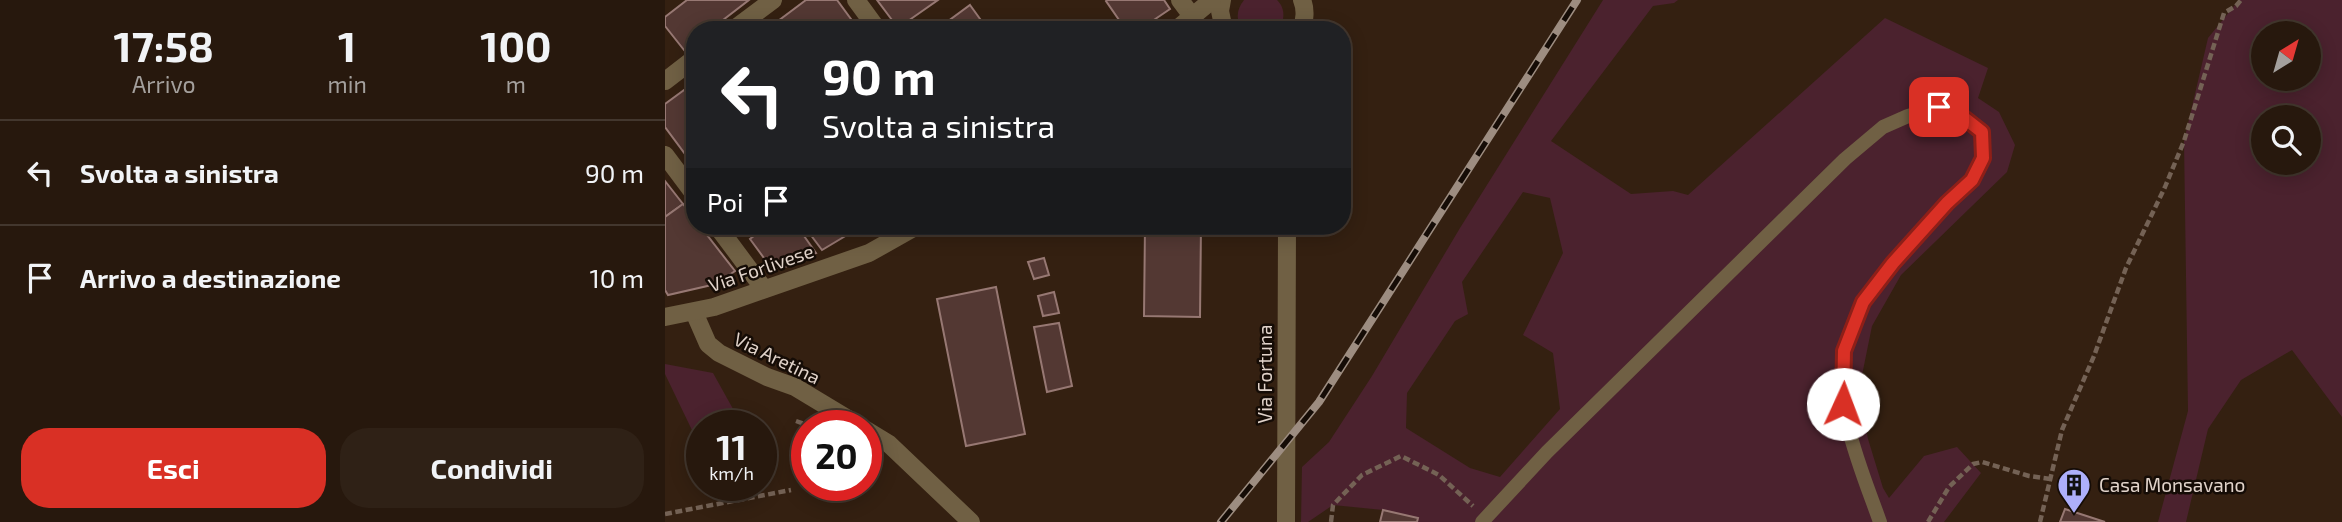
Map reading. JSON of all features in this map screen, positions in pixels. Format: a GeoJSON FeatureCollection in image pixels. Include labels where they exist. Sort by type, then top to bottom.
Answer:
{"type":"FeatureCollection","features":[{"type":"Feature","properties":{"kind":"street"},"geometry":{"type":"LineString","coordinates":[[745,21],[773,0]]}},
{"type":"Feature","properties":{"kind":"street"},"geometry":{"type":"LineString","coordinates":[[856,0],[872,21]]}},
{"type":"Feature","properties":{"kind":"street"},"geometry":{"type":"LineString","coordinates":[[1181,0],[1192,16]]}},
{"type":"Feature","properties":{"kind":"street"},"geometry":{"type":"LineString","coordinates":[[1186,21],[1212,0]]}},
{"type":"Feature","properties":{"kind":"street"},"geometry":{"type":"LineString","coordinates":[[1222,0],[1222,21]]}},
{"type":"Feature","properties":{"kind":"street"},"geometry":{"type":"LineString","coordinates":[[1302,0],[1303,21]]}},
{"type":"Feature","properties":{"kind":"street"},"geometry":{"type":"LineString","coordinates":[[665,81],[686,65]]}},
{"type":"Feature","properties":{"kind":"street"},"geometry":{"type":"LineString","coordinates":[[665,155],[686,183]]}},
{"type":"Feature","properties":{"kind":"street"},"geometry":{"type":"LineString","coordinates":[[724,235],[764,289]]}},
{"type":"Feature","properties":{"kind":"street","name":"Via Forlivese"},"geometry":{"type":"LineString","coordinates":[[666,315],[714,307],[869,253],[901,235]]}},
{"type":"Feature","properties":{"kind":"street","name":"Via Fortuna"},"geometry":{"type":"LineString","coordinates":[[1286,522],[1287,235]]}},
{"type":"Feature","properties":{"kind":"street","name":"Via Aretina"},"geometry":{"type":"LineString","coordinates":[[694,312],[708,344],[719,353],[767,377],[795,387],[833,410]]}},
{"type":"Feature","properties":{"kind":"street"},"geometry":{"type":"LineString","coordinates":[[882,439],[971,522]]}},
{"type":"Feature","properties":{"kind":"lane"},"geometry":{"type":"LineString","coordinates":[[1482,517],[1845,159],[1883,127],[1939,107],[1963,117],[1982,132],[1983,158],[1972,180],[1947,203],[1893,263],[1863,302],[1844,351],[1843,404],[1860,466],[1880,522]]}},
{"type":"Feature","properties":{"kind":"path"},"geometry":{"type":"LineString","coordinates":[[2040,522],[2062,430],[2094,356],[2126,268],[2184,141],[2224,13],[2241,0]]}},
{"type":"Feature","properties":{"kind":"path"},"geometry":{"type":"LineString","coordinates":[[1331,522],[1333,505],[1362,475],[1401,456],[1439,475],[1482,517]]}},
{"type":"Feature","properties":{"kind":"path"},"geometry":{"type":"LineString","coordinates":[[1928,522],[1949,487],[1973,464],[1982,462],[2029,476],[2050,479]]}},
{"type":"Feature","properties":{"kind":"path"},"geometry":{"type":"LineString","coordinates":[[665,514],[791,490]]}},
{"type":"Feature","properties":{"kind":"shaded area"},"geometry":{"type":"Polygon","coordinates":[[[1244,0],[1277,0],[1282,7],[1282,21],[1239,21],[1239,7],[1244,0]]]}},
{"type":"Feature","properties":{"kind":"shaded area"},"geometry":{"type":"Polygon","coordinates":[[[1603,0],[1678,0],[1653,6],[1551,141],[1631,194],[1673,191],[1688,195],[1885,18],[1988,68],[1978,98],[1999,112],[2015,145],[2007,172],[1901,275],[1872,326],[1859,390],[1868,439],[1883,488],[1889,498],[1924,456],[1957,447],[1981,473],[1944,522],[1417,522],[1418,518],[1383,510],[1333,505],[1308,522],[1301,522],[1302,467],[1329,442],[1372,376],[1460,228],[1603,0]],[[1523,192],[1462,282],[1468,314],[1455,321],[1407,393],[1406,428],[1470,468],[1500,477],[1560,409],[1553,353],[1523,335],[1563,253],[1550,198],[1523,192]]]}},
{"type":"Feature","properties":{"kind":"shaded area"},"geometry":{"type":"Polygon","coordinates":[[[2239,0],[2342,0],[2342,417],[2292,350],[2241,380],[2208,429],[2186,522],[2158,522],[2188,411],[2184,141],[2208,38],[2239,0]]]}},
{"type":"Feature","properties":{"kind":"shaded area"},"geometry":{"type":"Polygon","coordinates":[[[665,364],[713,373],[734,410],[686,410],[686,418],[665,374],[665,364]]]}},
{"type":"Feature","properties":{"kind":"building"},"geometry":{"type":"Polygon","coordinates":[[[687,0],[749,0],[722,21],[686,21],[684,50],[665,26],[665,17],[687,0]]]}},
{"type":"Feature","properties":{"kind":"building"},"geometry":{"type":"Polygon","coordinates":[[[806,0],[837,0],[852,21],[778,21],[806,0]]]}},
{"type":"Feature","properties":{"kind":"building"},"geometry":{"type":"Polygon","coordinates":[[[877,0],[938,0],[908,21],[893,21],[877,0]]]}},
{"type":"Feature","properties":{"kind":"building"},"geometry":{"type":"Polygon","coordinates":[[[1164,0],[1170,9],[1152,21],[1120,21],[1106,1],[1164,0]]]}},
{"type":"Feature","properties":{"kind":"building"},"geometry":{"type":"Polygon","coordinates":[[[970,5],[982,21],[948,21],[970,5]]]}},
{"type":"Feature","properties":{"kind":"building"},"geometry":{"type":"Polygon","coordinates":[[[686,89],[686,155],[665,127],[665,104],[686,89]]]}},
{"type":"Feature","properties":{"kind":"building"},"geometry":{"type":"Polygon","coordinates":[[[665,181],[683,204],[665,217],[665,181]]]}},
{"type":"Feature","properties":{"kind":"building"},"geometry":{"type":"Polygon","coordinates":[[[683,204],[686,208],[686,235],[707,235],[735,271],[716,284],[668,295],[665,290],[665,217],[683,204]]]}},
{"type":"Feature","properties":{"kind":"building"},"geometry":{"type":"Polygon","coordinates":[[[755,235],[803,235],[816,253],[785,267],[772,269],[750,239],[755,235]]]}},
{"type":"Feature","properties":{"kind":"building"},"geometry":{"type":"Polygon","coordinates":[[[811,235],[847,235],[822,250],[811,235]]]}},
{"type":"Feature","properties":{"kind":"building"},"geometry":{"type":"Polygon","coordinates":[[[1145,235],[1201,235],[1200,317],[1144,316],[1145,235]]]}},
{"type":"Feature","properties":{"kind":"building"},"geometry":{"type":"Polygon","coordinates":[[[1044,258],[1049,275],[1034,279],[1028,262],[1044,258]]]}},
{"type":"Feature","properties":{"kind":"building"},"geometry":{"type":"Polygon","coordinates":[[[996,287],[1025,434],[966,446],[937,299],[996,287]]]}},
{"type":"Feature","properties":{"kind":"building"},"geometry":{"type":"Polygon","coordinates":[[[1054,292],[1059,313],[1043,316],[1038,296],[1054,292]]]}},
{"type":"Feature","properties":{"kind":"building"},"geometry":{"type":"Polygon","coordinates":[[[1059,323],[1072,386],[1047,392],[1034,327],[1059,323]]]}},
{"type":"Feature","properties":{"kind":"building","name":"Casa Monsavano"},"geometry":{"type":"Polygon","coordinates":[[[2065,509],[2105,522],[2060,522],[2065,509]]]}},
{"type":"Feature","properties":{"kind":"building"},"geometry":{"type":"Polygon","coordinates":[[[1383,510],[1418,518],[1417,522],[1380,522],[1383,510]]]}},
{"type":"Feature","properties":{"kind":"railway"},"geometry":{"type":"LineString","coordinates":[[1221,522],[1319,402],[1577,0]]}},
{"type":"Feature","properties":{"kind":"place","name":"Casa Monsavano"},"geometry":{"type":"Point","coordinates":[2074,515]}},
{"type":"Feature","properties":{"kind":"route"},"geometry":{"type":"LineString","coordinates":[[1843,404],[1844,351],[1863,302],[1893,263],[1947,203],[1972,180],[1983,158],[1982,132],[1963,117],[1939,107]]}}]}
